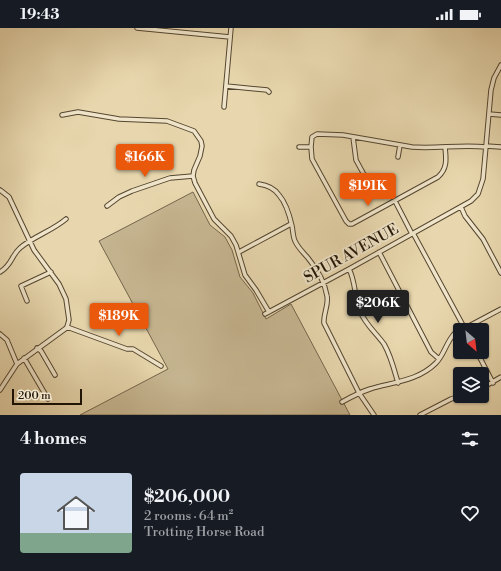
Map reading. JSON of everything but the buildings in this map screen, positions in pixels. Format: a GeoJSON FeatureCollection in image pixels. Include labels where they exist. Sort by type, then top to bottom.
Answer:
{"type":"FeatureCollection","features":[{"type":"Feature","properties":{"kind":"street"},"geometry":{"type":"LineString","coordinates":[[137,28],[230,37]]}},
{"type":"Feature","properties":{"kind":"street"},"geometry":{"type":"LineString","coordinates":[[224,107],[231,28]]}},
{"type":"Feature","properties":{"kind":"street","name":"SPUR AVENUE"},"geometry":{"type":"LineString","coordinates":[[239,252],[245,275],[256,290],[267,313],[471,201],[478,194],[483,179],[491,90],[494,78],[501,65]]}},
{"type":"Feature","properties":{"kind":"street"},"geometry":{"type":"LineString","coordinates":[[226,86],[267,90],[270,92]]}},
{"type":"Feature","properties":{"kind":"street"},"geometry":{"type":"LineString","coordinates":[[62,115],[78,112],[119,119],[152,119],[167,121],[189,128],[197,133],[201,141],[202,152],[194,170],[193,176],[195,183],[214,219],[231,236],[239,252],[291,224]]}},
{"type":"Feature","properties":{"kind":"street"},"geometry":{"type":"LineString","coordinates":[[489,114],[501,115]]}},
{"type":"Feature","properties":{"kind":"street"},"geometry":{"type":"LineString","coordinates":[[445,147],[446,162],[441,174],[352,224],[349,224],[346,221],[312,158],[311,147],[312,137],[317,134],[343,135],[422,148],[461,145],[501,147]]}},
{"type":"Feature","properties":{"kind":"street"},"geometry":{"type":"LineString","coordinates":[[353,137],[356,160],[368,182]]}},
{"type":"Feature","properties":{"kind":"street"},"geometry":{"type":"LineString","coordinates":[[398,158],[400,145]]}},
{"type":"Feature","properties":{"kind":"street"},"geometry":{"type":"LineString","coordinates":[[300,147],[311,147]]}},
{"type":"Feature","properties":{"kind":"street"},"geometry":{"type":"LineString","coordinates":[[107,206],[119,197],[132,191],[170,178],[193,176]]}},
{"type":"Feature","properties":{"kind":"street"},"geometry":{"type":"LineString","coordinates":[[258,184],[270,187],[283,200],[294,239],[323,282],[328,297],[323,317],[324,323],[360,393],[374,415]]}},
{"type":"Feature","properties":{"kind":"street"},"geometry":{"type":"LineString","coordinates":[[0,190],[9,197],[39,258],[59,284],[66,300],[69,320],[67,327],[17,364],[0,390]]}},
{"type":"Feature","properties":{"kind":"street"},"geometry":{"type":"LineString","coordinates":[[395,201],[462,323]]}},
{"type":"Feature","properties":{"kind":"street"},"geometry":{"type":"LineString","coordinates":[[461,207],[465,216],[483,239],[501,273]]}},
{"type":"Feature","properties":{"kind":"street"},"geometry":{"type":"LineString","coordinates":[[0,272],[9,265],[17,251],[30,241],[54,229],[66,219]]}},
{"type":"Feature","properties":{"kind":"street"},"geometry":{"type":"LineString","coordinates":[[379,252],[431,352],[439,359]]}},
{"type":"Feature","properties":{"kind":"street"},"geometry":{"type":"LineString","coordinates":[[349,269],[355,284],[356,297],[360,310],[366,322],[387,350],[398,382]]}},
{"type":"Feature","properties":{"kind":"street"},"geometry":{"type":"LineString","coordinates":[[27,301],[21,286],[51,272]]}},
{"type":"Feature","properties":{"kind":"street"},"geometry":{"type":"LineString","coordinates":[[476,323],[501,309]]}},
{"type":"Feature","properties":{"kind":"street"},"geometry":{"type":"LineString","coordinates":[[67,327],[127,349],[133,349],[161,366]]}},
{"type":"Feature","properties":{"kind":"street"},"geometry":{"type":"LineString","coordinates":[[0,334],[7,340],[17,364]]}},
{"type":"Feature","properties":{"kind":"street"},"geometry":{"type":"LineString","coordinates":[[342,402],[360,393],[410,380],[426,372],[439,359],[449,339],[453,335]]}},
{"type":"Feature","properties":{"kind":"street"},"geometry":{"type":"LineString","coordinates":[[37,348],[55,375]]}},
{"type":"Feature","properties":{"kind":"street"},"geometry":{"type":"LineString","coordinates":[[24,358],[48,399]]}},
{"type":"Feature","properties":{"kind":"street"},"geometry":{"type":"LineString","coordinates":[[481,359],[493,383]]}},
{"type":"Feature","properties":{"kind":"street"},"geometry":{"type":"LineString","coordinates":[[489,385],[501,377]]}},
{"type":"Feature","properties":{"kind":"street"},"geometry":{"type":"LineString","coordinates":[[420,415],[453,398]]}},
{"type":"Feature","properties":{"kind":"shaded area"},"geometry":{"type":"Polygon","coordinates":[[[193,192],[210,225],[225,237],[232,250],[240,277],[253,293],[266,319],[291,304],[350,415],[80,415],[168,369],[99,241],[193,192]]]}}]}
